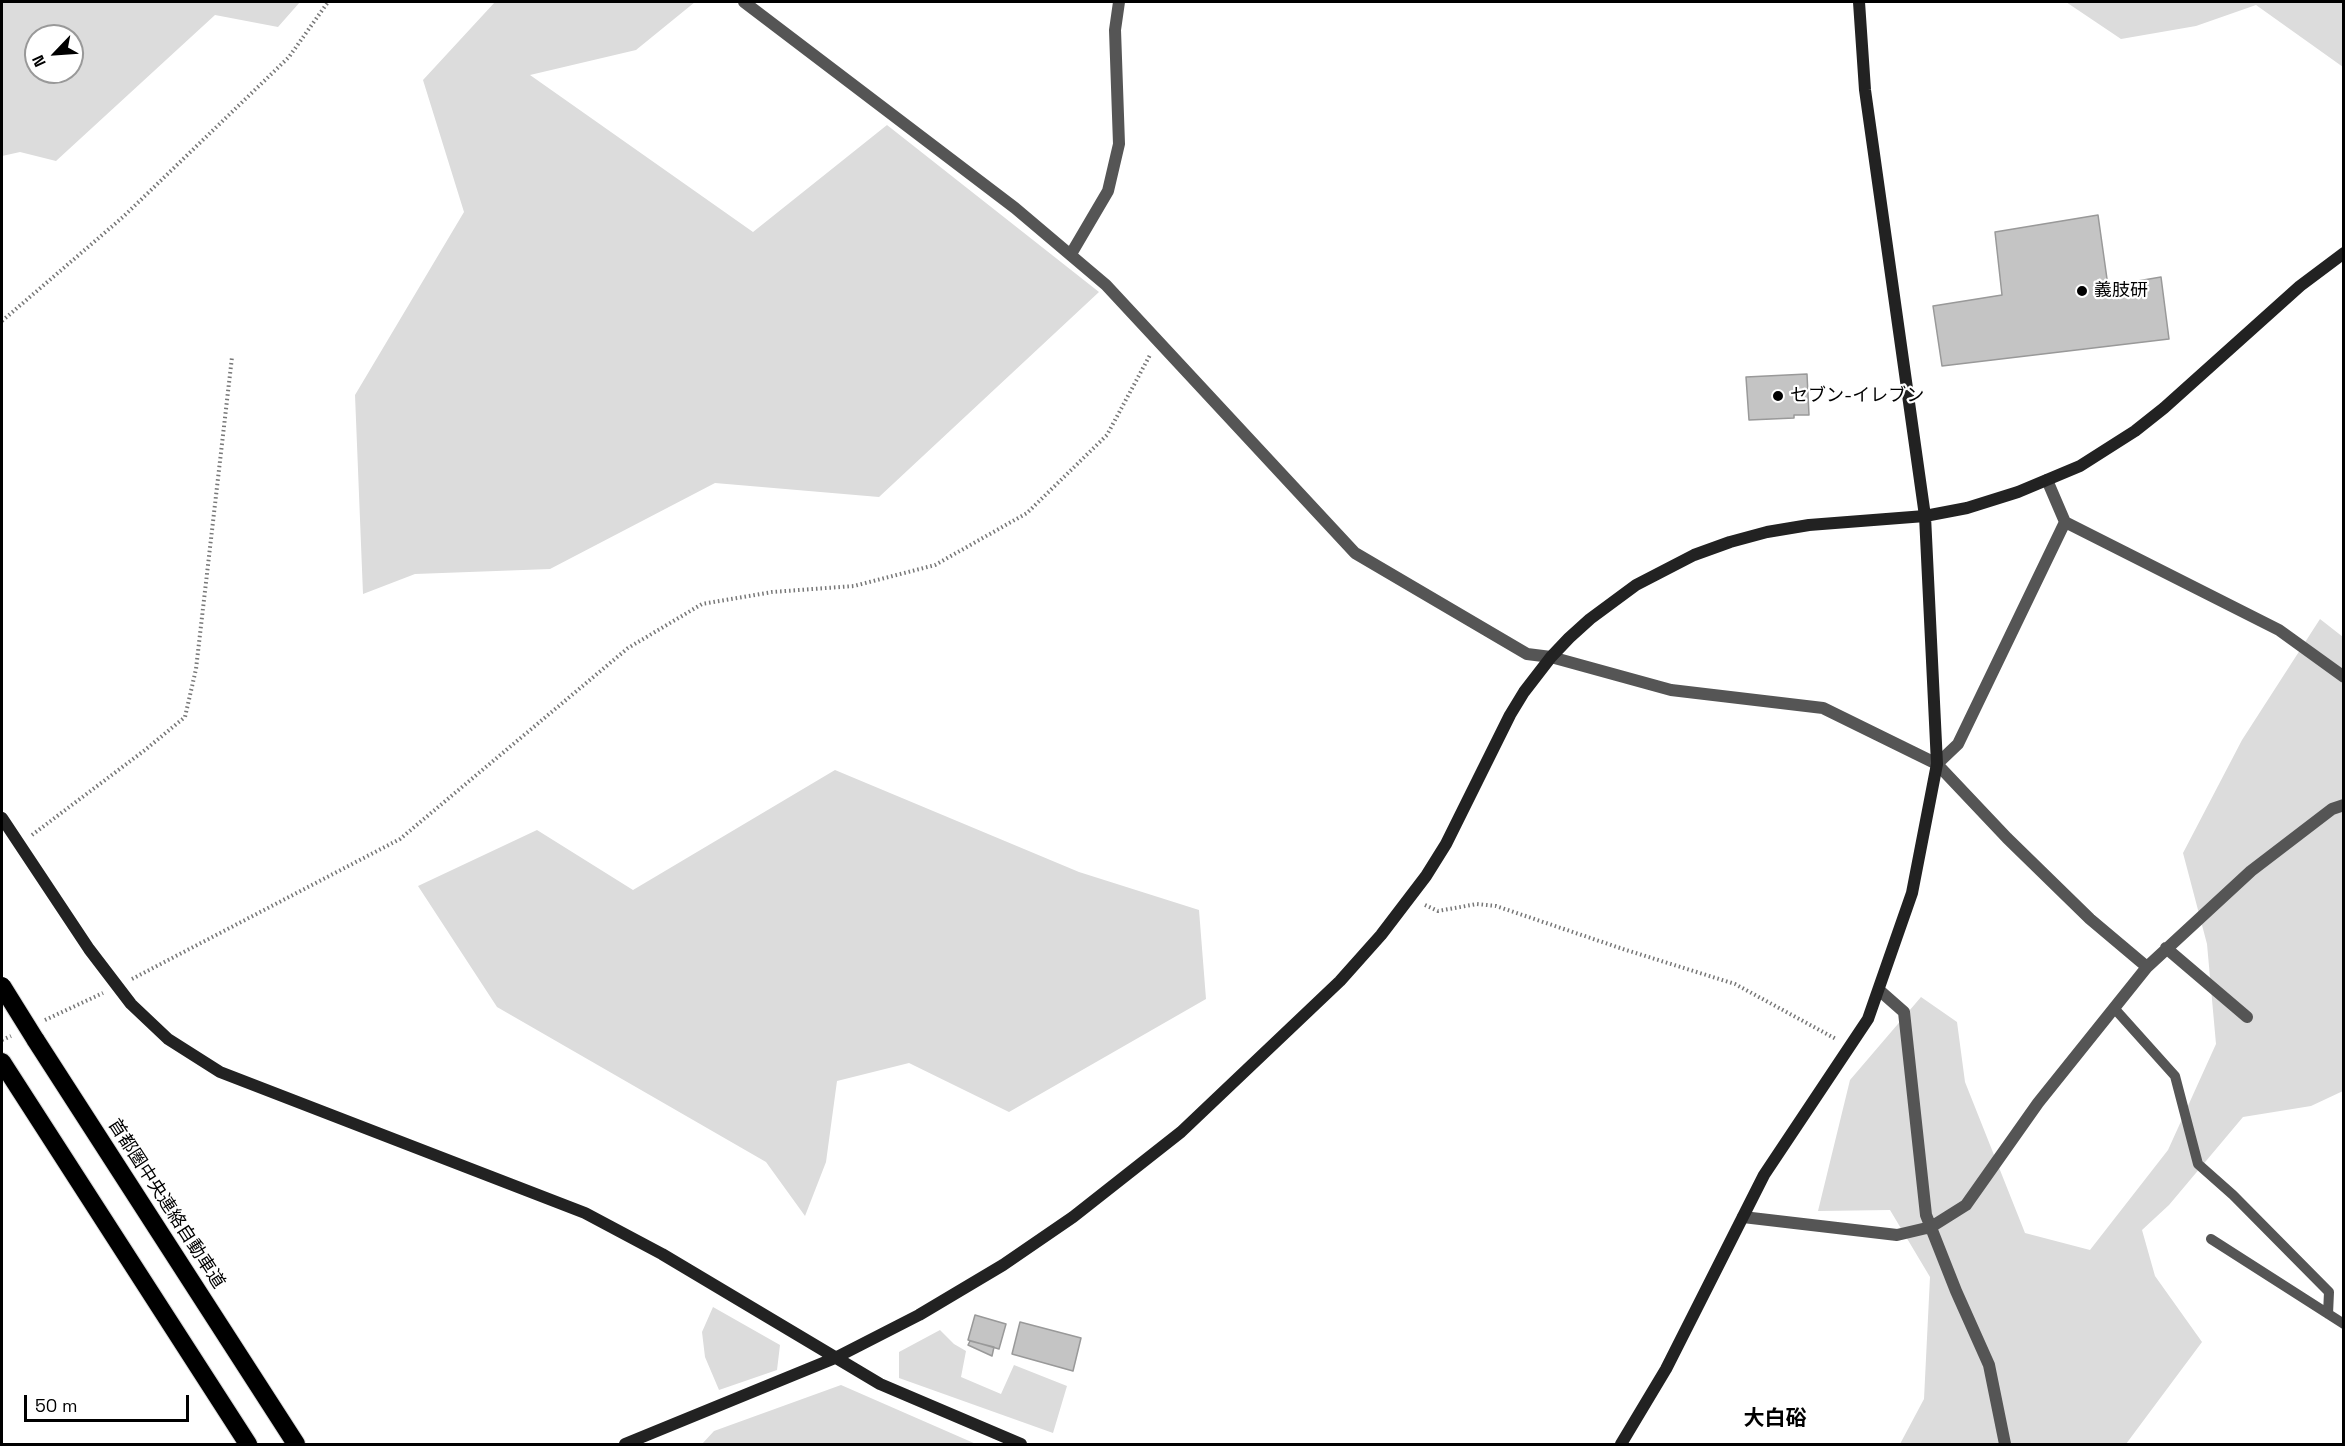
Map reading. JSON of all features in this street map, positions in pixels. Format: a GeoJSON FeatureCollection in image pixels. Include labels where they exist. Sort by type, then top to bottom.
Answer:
{"type":"FeatureCollection","features":[{"type":"Feature","properties":{"kind":"highway","name":"首都圏中央連絡自動車道"},"geometry":{"type":"LineString","coordinates":[[2,986],[296,1444]]}},
{"type":"Feature","properties":{"kind":"highway"},"geometry":{"type":"LineString","coordinates":[[2,1063],[248,1444]]}},
{"type":"Feature","properties":{"kind":"street"},"geometry":{"type":"LineString","coordinates":[[744,2],[931,143],[1071,254],[1106,285],[1355,553],[1527,654],[1551,657],[1671,690],[1824,708],[1937,765],[2065,894],[2147,967]]}},
{"type":"Feature","properties":{"kind":"street"},"geometry":{"type":"LineString","coordinates":[[1071,254],[1108,191],[1119,144],[1115,30],[1119,2]]}},
{"type":"Feature","properties":{"kind":"street"},"geometry":{"type":"LineString","coordinates":[[1621,1444],[1666,1369],[1764,1175],[1868,1019],[1912,893],[1937,765],[1925,516],[1867,102],[1859,2]]}},
{"type":"Feature","properties":{"kind":"street"},"geometry":{"type":"LineString","coordinates":[[625,1444],[835,1358],[919,1315],[1003,1265],[1073,1217],[1143,1164],[1215,1101],[1340,981],[1426,876],[1446,844],[1510,715],[1524,692],[1551,657],[1590,619],[1636,585],[1694,555],[1739,540],[1809,525],[1925,516],[1986,502],[2080,466],[2135,431],[2188,387],[2292,293],[2343,253]]}},
{"type":"Feature","properties":{"kind":"street"},"geometry":{"type":"LineString","coordinates":[[2046,480],[2065,522],[2279,630],[2343,677]]}},
{"type":"Feature","properties":{"kind":"street"},"geometry":{"type":"LineString","coordinates":[[1937,765],[1958,744],[2065,522]]}},
{"type":"Feature","properties":{"kind":"street"},"geometry":{"type":"LineString","coordinates":[[1743,1217],[1897,1235],[1931,1227],[1966,1205],[2037,1103],[2147,967],[2251,871],[2331,809],[2343,804]]}},
{"type":"Feature","properties":{"kind":"street"},"geometry":{"type":"LineString","coordinates":[[2,818],[89,950],[131,1004],[168,1039],[220,1072],[585,1213],[662,1254],[880,1384],[1021,1444]]}},
{"type":"Feature","properties":{"kind":"street"},"geometry":{"type":"LineString","coordinates":[[2166,948],[2247,1017]]}},
{"type":"Feature","properties":{"kind":"street"},"geometry":{"type":"LineString","coordinates":[[1878,990],[1904,1012],[1926,1215],[1989,1365],[2005,1444]]}},
{"type":"Feature","properties":{"kind":"lane"},"geometry":{"type":"LineString","coordinates":[[2114,1008],[2175,1076],[2198,1164],[2233,1195],[2329,1292],[2328,1314]]}},
{"type":"Feature","properties":{"kind":"lane"},"geometry":{"type":"LineString","coordinates":[[2211,1239],[2343,1324]]}},
{"type":"Feature","properties":{"kind":"path"},"geometry":{"type":"LineString","coordinates":[[2,321],[123,217],[289,57],[328,2]]}},
{"type":"Feature","properties":{"kind":"path"},"geometry":{"type":"LineString","coordinates":[[44,1020],[117,986],[400,839],[628,648],[702,604],[772,592],[854,586],[934,565],[1027,513],[1107,435],[1158,341]]}},
{"type":"Feature","properties":{"kind":"path"},"geometry":{"type":"LineString","coordinates":[[20,844],[185,717],[196,669],[232,357]]}},
{"type":"Feature","properties":{"kind":"path"},"geometry":{"type":"LineString","coordinates":[[1409,898],[1438,911],[1477,904],[1496,906],[1623,950],[1735,984],[1850,1046]]}},
{"type":"Feature","properties":{"kind":"path"},"geometry":{"type":"LineString","coordinates":[[2,1040],[12,1035]]}},
{"type":"Feature","properties":{"kind":"shaded area"},"geometry":{"type":"Polygon","coordinates":[[[2,2],[300,2],[278,27],[215,15],[56,161],[20,152],[2,156],[2,2]]]}},
{"type":"Feature","properties":{"kind":"shaded area"},"geometry":{"type":"Polygon","coordinates":[[[495,2],[695,2],[636,50],[530,75],[753,232],[887,125],[1099,292],[879,497],[715,483],[550,569],[415,574],[363,594],[355,395],[464,212],[423,80],[495,2]]]}},
{"type":"Feature","properties":{"kind":"shaded area"},"geometry":{"type":"Polygon","coordinates":[[[2066,2],[2343,2],[2343,67],[2256,5],[2196,26],[2121,39],[2066,2]]]}},
{"type":"Feature","properties":{"kind":"shaded area"},"geometry":{"type":"Polygon","coordinates":[[[2320,619],[2343,637],[2343,1091],[2311,1106],[2243,1117],[2169,1205],[2142,1230],[2155,1276],[2202,1342],[2126,1444],[1900,1444],[1924,1399],[1930,1277],[1890,1210],[1818,1211],[1850,1080],[1921,997],[1957,1022],[1965,1082],[2025,1233],[2090,1250],[2168,1150],[2216,1044],[2207,944],[2183,853],[2242,740],[2320,619]]]}},
{"type":"Feature","properties":{"kind":"shaded area"},"geometry":{"type":"Polygon","coordinates":[[[835,770],[1079,872],[1199,910],[1206,999],[1009,1112],[909,1063],[837,1081],[826,1162],[805,1216],[766,1162],[497,1007],[418,886],[537,830],[633,890],[835,770]]]}},
{"type":"Feature","properties":{"kind":"shaded area"},"geometry":{"type":"Polygon","coordinates":[[[713,1307],[780,1345],[777,1370],[719,1390],[705,1357],[702,1332],[713,1307]]]}},
{"type":"Feature","properties":{"kind":"shaded area"},"geometry":{"type":"Polygon","coordinates":[[[940,1330],[954,1344],[966,1351],[961,1377],[1001,1394],[1014,1365],[1067,1386],[1053,1433],[899,1378],[899,1352],[940,1330]]]}},
{"type":"Feature","properties":{"kind":"shaded area"},"geometry":{"type":"Polygon","coordinates":[[[841,1385],[976,1444],[702,1444],[714,1431],[841,1385]]]}},
{"type":"Feature","properties":{"kind":"building","name":"義肢研"},"geometry":{"type":"Polygon","coordinates":[[[2098,215],[2108,286],[2161,277],[2169,339],[1942,366],[1933,306],[2002,295],[1995,232],[2098,215]]]}},
{"type":"Feature","properties":{"kind":"building","name":"セブン-イレブン"},"geometry":{"type":"Polygon","coordinates":[[[1807,374],[1809,415],[1749,420],[1746,377],[1807,374]]]}},
{"type":"Feature","properties":{"kind":"building"},"geometry":{"type":"Polygon","coordinates":[[[975,1315],[1006,1324],[999,1349],[968,1340],[975,1315]]]}},
{"type":"Feature","properties":{"kind":"building"},"geometry":{"type":"Polygon","coordinates":[[[1020,1322],[1081,1338],[1073,1371],[1012,1354],[1020,1322]]]}},
{"type":"Feature","properties":{"kind":"building"},"geometry":{"type":"Polygon","coordinates":[[[970,1341],[994,1347],[992,1356],[968,1345],[970,1341]]]}},
{"type":"Feature","properties":{"kind":"place","name":"義肢研"},"geometry":{"type":"Point","coordinates":[2082,291]}},
{"type":"Feature","properties":{"kind":"place","name":"セブン-イレブン"},"geometry":{"type":"Point","coordinates":[1778,396]}},
{"type":"Feature","properties":{"kind":"district","name":"大白硲"},"geometry":{"type":"Point","coordinates":[1775,1419]}}]}
